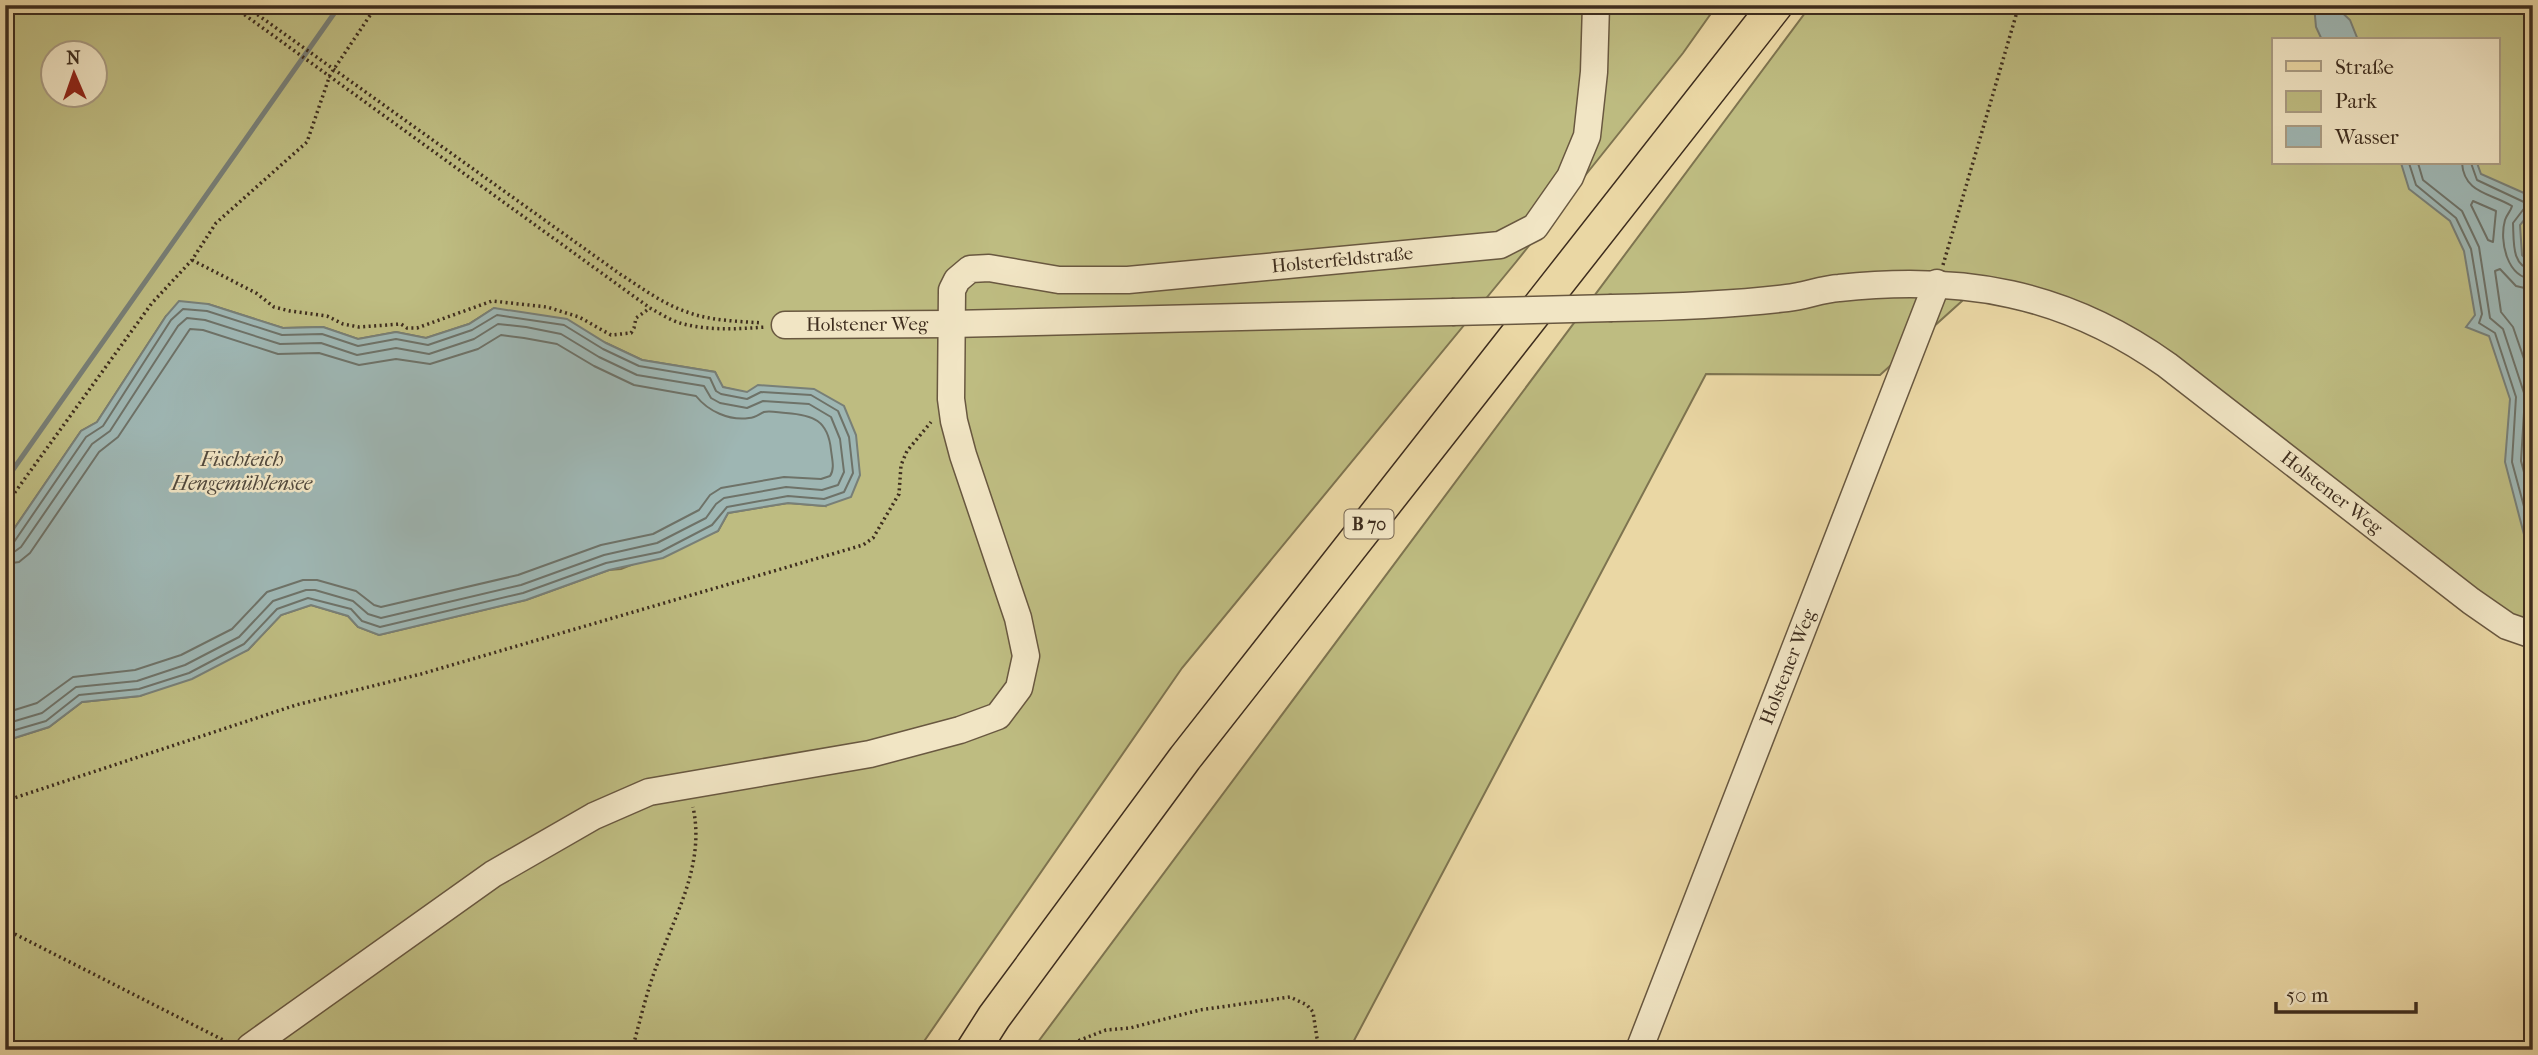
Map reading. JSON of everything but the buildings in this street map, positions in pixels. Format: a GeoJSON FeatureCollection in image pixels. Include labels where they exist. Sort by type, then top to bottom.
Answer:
{"type":"FeatureCollection","features":[{"type":"Feature","properties":{"kind":"main road","name":"B 70"},"geometry":{"type":"LineString","coordinates":[[973,1050],[994,1017],[1185,758],[1776,5]]}},
{"type":"Feature","properties":{"kind":"street","name":"Holsterfeldstraße"},"geometry":{"type":"LineString","coordinates":[[951,324],[952,290],[957,280],[970,269],[989,268],[1059,280],[1128,280],[1500,245],[1535,227],[1570,177],[1587,136],[1594,72],[1596,5]]}},
{"type":"Feature","properties":{"kind":"street","name":"Holstener Weg"},"geometry":{"type":"LineString","coordinates":[[1639,1050],[1937,284]]}},
{"type":"Feature","properties":{"kind":"street","name":"Holstener Weg"},"geometry":{"type":"LineString","coordinates":[[785,325],[951,324],[1691,307],[1790,298],[1837,288],[1937,284],[1987,290],[2055,306],[2095,321],[2132,340],[2470,601],[2507,626],[2533,635]]}},
{"type":"Feature","properties":{"kind":"street"},"geometry":{"type":"LineString","coordinates":[[250,1046],[493,874],[594,816],[649,792],[870,754],[960,730],[998,716],[1019,688],[1026,656],[1018,618],[963,455],[951,399],[951,324]]}},
{"type":"Feature","properties":{"kind":"path"},"geometry":{"type":"LineString","coordinates":[[231,5],[650,307],[679,322],[708,328],[785,325]]}},
{"type":"Feature","properties":{"kind":"path"},"geometry":{"type":"LineString","coordinates":[[244,5],[620,274],[666,303],[688,313],[712,319],[785,325]]}},
{"type":"Feature","properties":{"kind":"path"},"geometry":{"type":"LineString","coordinates":[[5,506],[152,303],[192,260],[216,223],[307,142],[330,75],[377,5]]}},
{"type":"Feature","properties":{"kind":"path"},"geometry":{"type":"LineString","coordinates":[[1937,284],[2019,5]]}},
{"type":"Feature","properties":{"kind":"path"},"geometry":{"type":"LineString","coordinates":[[192,260],[256,293],[274,307],[327,316],[343,324],[359,327],[401,324],[407,328],[417,328],[492,301],[547,307],[579,317],[611,335],[631,333],[636,318],[650,307]]}},
{"type":"Feature","properties":{"kind":"path"},"geometry":{"type":"LineString","coordinates":[[5,801],[296,705],[421,674],[863,545],[873,538],[899,494],[901,465],[907,451],[951,399]]}},
{"type":"Feature","properties":{"kind":"path"},"geometry":{"type":"LineString","coordinates":[[632,1050],[657,965],[692,875],[696,850],[695,819],[688,785]]}},
{"type":"Feature","properties":{"kind":"path"},"geometry":{"type":"LineString","coordinates":[[5,929],[210,1035],[234,1046],[250,1046]]}},
{"type":"Feature","properties":{"kind":"path"},"geometry":{"type":"LineString","coordinates":[[1065,1050],[1080,1040],[1106,1030],[1130,1028],[1200,1010],[1290,996],[1307,1005],[1313,1012],[1321,1050]]}},
{"type":"Feature","properties":{"kind":"green space"},"geometry":{"type":"Polygon","coordinates":[[[5,5],[1717,5],[1683,53],[1516,262],[1182,668],[918,1050],[5,1050],[5,741],[49,727],[82,702],[140,696],[248,650],[281,615],[311,605],[348,616],[358,627],[379,635],[526,600],[609,570],[621,569],[718,531],[728,513],[788,503],[825,506],[747,393],[722,387],[715,372],[642,360],[606,343],[494,308],[469,324],[426,338],[396,332],[358,339],[323,327],[283,328],[208,304],[166,316],[97,422],[81,431],[5,542],[5,5]]]}},
{"type":"Feature","properties":{"kind":"green space"},"geometry":{"type":"Polygon","coordinates":[[[1811,5],[2533,5],[2533,634],[2169,363],[1975,285],[1962,301],[1880,375],[1706,374],[1349,1050],[1032,1050],[1811,5]]]}},
{"type":"Feature","properties":{"kind":"water"},"geometry":{"type":"Polygon","coordinates":[[[2314,5],[2334,5],[2350,20],[2357,38],[2321,38],[2316,27],[2314,5]]]}},
{"type":"Feature","properties":{"kind":"water"},"geometry":{"type":"Polygon","coordinates":[[[2401,164],[2477,164],[2481,174],[2533,197],[2533,209],[2520,225],[2522,255],[2533,266],[2533,553],[2526,542],[2505,462],[2510,399],[2489,336],[2466,327],[2475,315],[2464,251],[2450,221],[2409,189],[2401,164]]]}},
{"type":"Feature","properties":{"kind":"water","name":"Fischteich Hengemühlensee"},"geometry":{"type":"Polygon","coordinates":[[[179,301],[208,304],[283,328],[323,327],[358,339],[396,332],[426,338],[469,324],[494,308],[567,319],[606,343],[642,360],[715,372],[723,387],[747,392],[758,385],[814,389],[844,406],[856,435],[860,475],[851,497],[825,506],[788,503],[728,513],[718,531],[663,558],[609,570],[526,600],[379,635],[358,627],[348,616],[311,605],[281,615],[248,650],[192,679],[140,696],[82,702],[49,727],[5,741],[5,542],[81,431],[97,422],[166,316],[179,301]]]}},
{"type":"Feature","properties":{"kind":"waterway"},"geometry":{"type":"LineString","coordinates":[[5,481],[340,5]]}}]}
